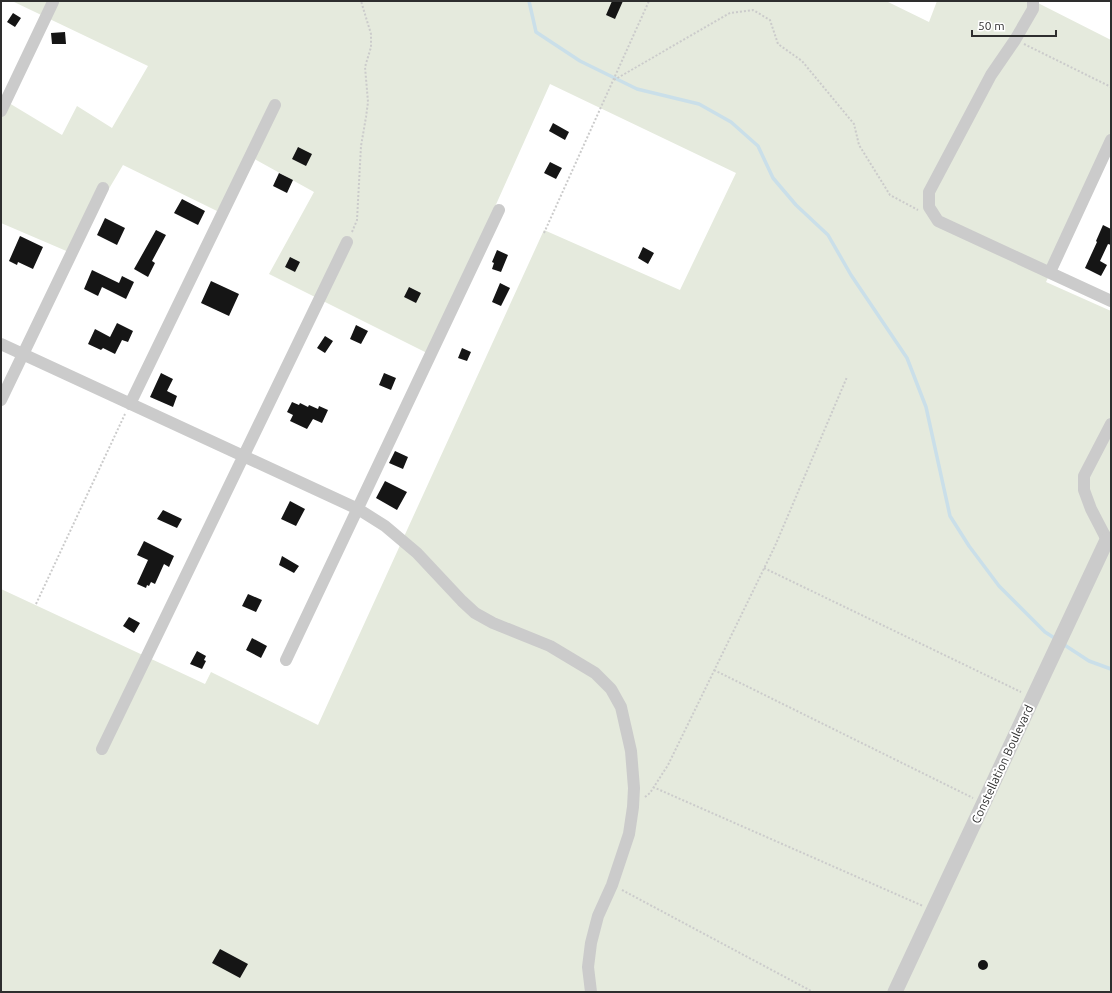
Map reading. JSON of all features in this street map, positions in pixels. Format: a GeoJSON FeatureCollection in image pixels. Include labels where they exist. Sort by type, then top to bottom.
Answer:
{"type":"FeatureCollection","features":[{"type":"Feature","properties":{"kind":"street"},"geometry":{"type":"LineString","coordinates":[[1033,1],[1033,9],[1015,40],[991,75],[929,192],[929,208],[938,221],[1111,301]]}},
{"type":"Feature","properties":{"kind":"street"},"geometry":{"type":"LineString","coordinates":[[1,111],[53,2]]}},
{"type":"Feature","properties":{"kind":"street"},"geometry":{"type":"LineString","coordinates":[[130,404],[275,105]]}},
{"type":"Feature","properties":{"kind":"street"},"geometry":{"type":"LineString","coordinates":[[1050,272],[1111,140]]}},
{"type":"Feature","properties":{"kind":"street"},"geometry":{"type":"LineString","coordinates":[[1,400],[103,188]]}},
{"type":"Feature","properties":{"kind":"street"},"geometry":{"type":"LineString","coordinates":[[286,660],[499,210]]}},
{"type":"Feature","properties":{"kind":"street"},"geometry":{"type":"LineString","coordinates":[[102,749],[347,242]]}},
{"type":"Feature","properties":{"kind":"street"},"geometry":{"type":"LineString","coordinates":[[1,344],[358,509],[385,526],[417,553],[476,614],[493,623],[550,646],[595,673],[611,689],[621,708],[632,751],[634,788],[633,807],[629,834],[612,885],[598,916],[591,943],[588,967],[591,992]]}},
{"type":"Feature","properties":{"kind":"street"},"geometry":{"type":"LineString","coordinates":[[1109,539],[1091,509],[1084,490],[1084,476],[1111,424]]}},
{"type":"Feature","properties":{"kind":"street","name":"Constellation Boulevard"},"geometry":{"type":"LineString","coordinates":[[895,992],[1033,697],[1109,539]]}},
{"type":"Feature","properties":{"kind":"path"},"geometry":{"type":"LineString","coordinates":[[347,242],[357,220],[361,146],[368,102],[365,66],[371,46],[371,34],[361,1]]}},
{"type":"Feature","properties":{"kind":"path"},"geometry":{"type":"LineString","coordinates":[[544,233],[649,1]]}},
{"type":"Feature","properties":{"kind":"path"},"geometry":{"type":"LineString","coordinates":[[614,80],[730,14],[753,10],[770,20],[778,44],[802,61],[854,124],[859,145],[890,195],[938,221]]}},
{"type":"Feature","properties":{"kind":"path"},"geometry":{"type":"LineString","coordinates":[[1015,40],[1111,87]]}},
{"type":"Feature","properties":{"kind":"path"},"geometry":{"type":"LineString","coordinates":[[633,807],[650,793],[668,765],[775,546],[847,377]]}},
{"type":"Feature","properties":{"kind":"path"},"geometry":{"type":"LineString","coordinates":[[36,604],[130,404]]}},
{"type":"Feature","properties":{"kind":"path"},"geometry":{"type":"LineString","coordinates":[[764,568],[1033,697]]}},
{"type":"Feature","properties":{"kind":"path"},"geometry":{"type":"LineString","coordinates":[[714,670],[983,803]]}},
{"type":"Feature","properties":{"kind":"path"},"geometry":{"type":"LineString","coordinates":[[654,787],[933,910]]}},
{"type":"Feature","properties":{"kind":"path"},"geometry":{"type":"LineString","coordinates":[[612,885],[813,992]]}},
{"type":"Feature","properties":{"kind":"shaded area"},"geometry":{"type":"Polygon","coordinates":[[[12,1],[886,1],[929,22],[937,1],[1034,1],[1111,40],[1111,141],[1046,282],[1111,311],[1111,992],[1,992],[1,589],[205,684],[211,672],[318,725],[544,230],[680,290],[736,173],[550,84],[429,354],[269,274],[314,192],[249,156],[217,211],[123,165],[71,253],[1,223],[1,119],[9,103],[62,135],[77,106],[112,128],[148,66],[12,1]]]}},
{"type":"Feature","properties":{"kind":"building"},"geometry":{"type":"Polygon","coordinates":[[[612,1],[623,1],[615,19],[606,15],[612,1]]]}},
{"type":"Feature","properties":{"kind":"building"},"geometry":{"type":"Polygon","coordinates":[[[13,13],[21,18],[15,27],[7,22],[13,13]]]}},
{"type":"Feature","properties":{"kind":"building"},"geometry":{"type":"Polygon","coordinates":[[[65,32],[66,44],[52,44],[51,33],[65,32]]]}},
{"type":"Feature","properties":{"kind":"building"},"geometry":{"type":"Polygon","coordinates":[[[553,123],[569,132],[565,140],[549,131],[553,123]]]}},
{"type":"Feature","properties":{"kind":"building"},"geometry":{"type":"Polygon","coordinates":[[[298,147],[312,154],[306,166],[292,159],[298,147]]]}},
{"type":"Feature","properties":{"kind":"building"},"geometry":{"type":"Polygon","coordinates":[[[550,162],[562,168],[556,179],[544,173],[550,162]]]}},
{"type":"Feature","properties":{"kind":"building"},"geometry":{"type":"Polygon","coordinates":[[[279,173],[293,180],[287,193],[273,186],[279,173]]]}},
{"type":"Feature","properties":{"kind":"building"},"geometry":{"type":"Polygon","coordinates":[[[182,199],[205,211],[198,225],[174,213],[182,199]]]}},
{"type":"Feature","properties":{"kind":"building"},"geometry":{"type":"Polygon","coordinates":[[[105,218],[125,228],[117,245],[97,235],[105,218]]]}},
{"type":"Feature","properties":{"kind":"building"},"geometry":{"type":"Polygon","coordinates":[[[1103,225],[1111,229],[1111,245],[1108,244],[1100,261],[1107,265],[1101,276],[1085,268],[1103,225]]]}},
{"type":"Feature","properties":{"kind":"building"},"geometry":{"type":"Polygon","coordinates":[[[156,230],[166,235],[152,261],[155,263],[148,277],[134,269],[156,230]]]}},
{"type":"Feature","properties":{"kind":"building"},"geometry":{"type":"Polygon","coordinates":[[[20,236],[43,247],[33,269],[18,262],[17,265],[9,261],[20,236]]]}},
{"type":"Feature","properties":{"kind":"building"},"geometry":{"type":"Polygon","coordinates":[[[643,247],[654,253],[648,264],[638,258],[643,247]]]}},
{"type":"Feature","properties":{"kind":"building"},"geometry":{"type":"Polygon","coordinates":[[[497,250],[508,255],[501,272],[492,269],[494,263],[492,262],[497,250]]]}},
{"type":"Feature","properties":{"kind":"building"},"geometry":{"type":"Polygon","coordinates":[[[290,257],[300,262],[295,272],[285,267],[290,257]]]}},
{"type":"Feature","properties":{"kind":"building"},"geometry":{"type":"Polygon","coordinates":[[[92,270],[119,283],[122,276],[134,282],[126,299],[102,287],[98,296],[84,289],[92,270]]]}},
{"type":"Feature","properties":{"kind":"building"},"geometry":{"type":"Polygon","coordinates":[[[211,281],[239,294],[229,316],[201,303],[211,281]]]}},
{"type":"Feature","properties":{"kind":"building"},"geometry":{"type":"Polygon","coordinates":[[[500,283],[510,288],[501,306],[492,302],[500,283]]]}},
{"type":"Feature","properties":{"kind":"building"},"geometry":{"type":"Polygon","coordinates":[[[409,287],[421,293],[416,303],[404,297],[409,287]]]}},
{"type":"Feature","properties":{"kind":"building"},"geometry":{"type":"Polygon","coordinates":[[[117,323],[133,331],[128,342],[122,340],[115,354],[103,348],[101,350],[88,344],[95,329],[110,337],[117,323]]]}},
{"type":"Feature","properties":{"kind":"building"},"geometry":{"type":"Polygon","coordinates":[[[356,325],[368,331],[361,344],[350,339],[356,325]]]}},
{"type":"Feature","properties":{"kind":"building"},"geometry":{"type":"Polygon","coordinates":[[[325,336],[333,341],[325,353],[317,348],[325,336]]]}},
{"type":"Feature","properties":{"kind":"building"},"geometry":{"type":"Polygon","coordinates":[[[462,348],[471,352],[467,361],[458,358],[462,348]]]}},
{"type":"Feature","properties":{"kind":"building"},"geometry":{"type":"Polygon","coordinates":[[[161,373],[173,379],[167,391],[177,396],[173,407],[150,397],[161,373]]]}},
{"type":"Feature","properties":{"kind":"building"},"geometry":{"type":"Polygon","coordinates":[[[384,373],[396,378],[391,390],[379,385],[384,373]]]}},
{"type":"Feature","properties":{"kind":"building"},"geometry":{"type":"Polygon","coordinates":[[[292,402],[299,405],[300,403],[308,407],[309,405],[318,409],[319,406],[328,410],[322,423],[313,419],[307,429],[290,421],[293,415],[287,412],[292,402]]]}},
{"type":"Feature","properties":{"kind":"building"},"geometry":{"type":"Polygon","coordinates":[[[395,451],[408,457],[403,469],[389,463],[395,451]]]}},
{"type":"Feature","properties":{"kind":"building"},"geometry":{"type":"Polygon","coordinates":[[[385,481],[407,492],[397,510],[376,498],[385,481]]]}},
{"type":"Feature","properties":{"kind":"building"},"geometry":{"type":"Polygon","coordinates":[[[290,501],[305,509],[296,526],[281,519],[290,501]]]}},
{"type":"Feature","properties":{"kind":"building"},"geometry":{"type":"Polygon","coordinates":[[[163,510],[182,519],[177,528],[157,519],[163,510]]]}},
{"type":"Feature","properties":{"kind":"building"},"geometry":{"type":"Polygon","coordinates":[[[144,541],[174,556],[169,567],[164,564],[155,584],[151,582],[146,588],[137,584],[148,560],[137,555],[144,541]]]}},
{"type":"Feature","properties":{"kind":"building"},"geometry":{"type":"Polygon","coordinates":[[[282,556],[299,566],[294,573],[279,565],[282,556]]]}},
{"type":"Feature","properties":{"kind":"building"},"geometry":{"type":"Polygon","coordinates":[[[248,594],[262,600],[256,612],[242,606],[248,594]]]}},
{"type":"Feature","properties":{"kind":"building"},"geometry":{"type":"Polygon","coordinates":[[[129,617],[140,623],[134,633],[123,626],[129,617]]]}},
{"type":"Feature","properties":{"kind":"building"},"geometry":{"type":"Polygon","coordinates":[[[252,638],[267,646],[261,658],[246,650],[252,638]]]}},
{"type":"Feature","properties":{"kind":"building"},"geometry":{"type":"Polygon","coordinates":[[[197,651],[206,656],[204,660],[206,661],[202,669],[190,664],[197,651]]]}},
{"type":"Feature","properties":{"kind":"building"},"geometry":{"type":"Polygon","coordinates":[[[220,949],[248,964],[240,978],[212,963],[220,949]]]}},
{"type":"Feature","properties":{"kind":"building"},"geometry":{"type":"Polygon","coordinates":[[[981,960],[985,960],[987,961],[987,969],[981,970],[978,967],[978,963],[981,960]]]}},
{"type":"Feature","properties":{"kind":"waterway"},"geometry":{"type":"LineString","coordinates":[[529,1],[536,32],[580,61],[637,89],[699,104],[731,122],[758,146],[773,178],[796,205],[828,235],[851,275],[907,358],[926,407],[950,516],[969,546],[999,586],[1045,632],[1056,639]]}},
{"type":"Feature","properties":{"kind":"waterway"},"geometry":{"type":"LineString","coordinates":[[1063,644],[1089,661],[1111,669]]}}]}
